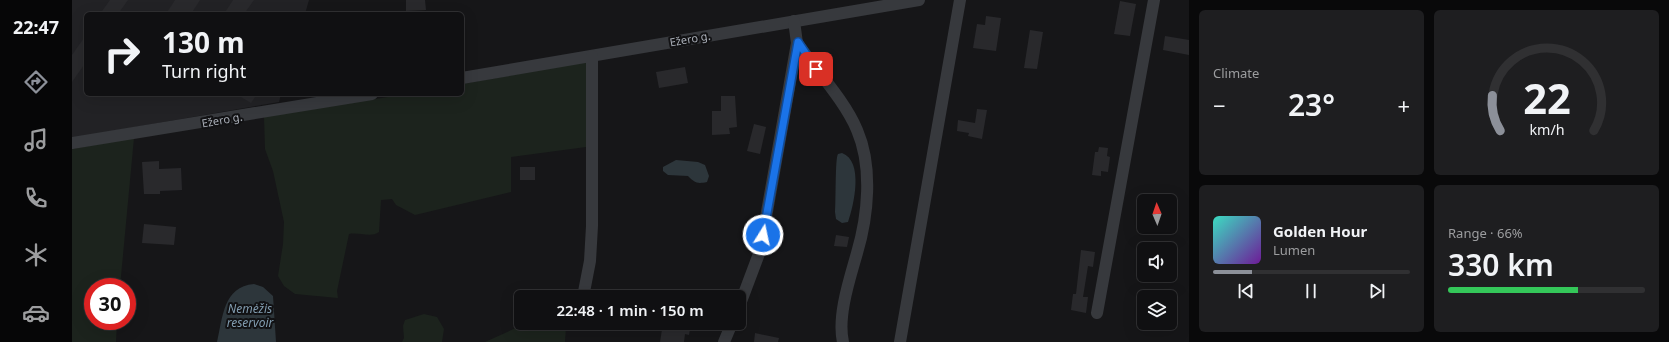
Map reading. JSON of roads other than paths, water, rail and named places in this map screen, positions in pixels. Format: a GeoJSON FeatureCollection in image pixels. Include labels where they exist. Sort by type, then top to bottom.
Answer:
{"type":"FeatureCollection","features":[{"type":"Feature","properties":{"kind":"street","name":"Ežero g."},"geometry":{"type":"LineString","coordinates":[[464,78],[919,0]]}},
{"type":"Feature","properties":{"kind":"street"},"geometry":{"type":"LineString","coordinates":[[900,342],[960,0]]}},
{"type":"Feature","properties":{"kind":"street"},"geometry":{"type":"LineString","coordinates":[[1097,313],[1154,0]]}},
{"type":"Feature","properties":{"kind":"street"},"geometry":{"type":"LineString","coordinates":[[745,290],[760,251],[798,42],[794,21]]}},
{"type":"Feature","properties":{"kind":"street"},"geometry":{"type":"LineString","coordinates":[[798,42],[850,116],[863,147],[866,171],[866,202],[861,236],[845,296],[843,342]]}},
{"type":"Feature","properties":{"kind":"street"},"geometry":{"type":"LineString","coordinates":[[584,290],[590,262],[592,226],[592,56]]}},
{"type":"Feature","properties":{"kind":"street","name":"Ežero g."},"geometry":{"type":"LineString","coordinates":[[72,143],[360,96]]}},
{"type":"Feature","properties":{"kind":"street"},"geometry":{"type":"LineString","coordinates":[[724,342],[729,330]]}},
{"type":"Feature","properties":{"kind":"water"},"geometry":{"type":"Polygon","coordinates":[[[842,153],[849,158],[853,165],[856,184],[853,205],[848,222],[842,223],[836,219],[835,212],[837,157],[838,154],[842,153]]]}},
{"type":"Feature","properties":{"kind":"water"},"geometry":{"type":"Polygon","coordinates":[[[676,160],[698,162],[705,165],[709,176],[707,182],[696,182],[688,176],[668,175],[663,171],[663,167],[676,160]]]}},
{"type":"Feature","properties":{"kind":"water","name":"Nemėžis reservoir"},"geometry":{"type":"Polygon","coordinates":[[[254,284],[263,287],[273,296],[276,342],[217,342],[223,313],[230,297],[244,286],[254,284]]]}}]}
